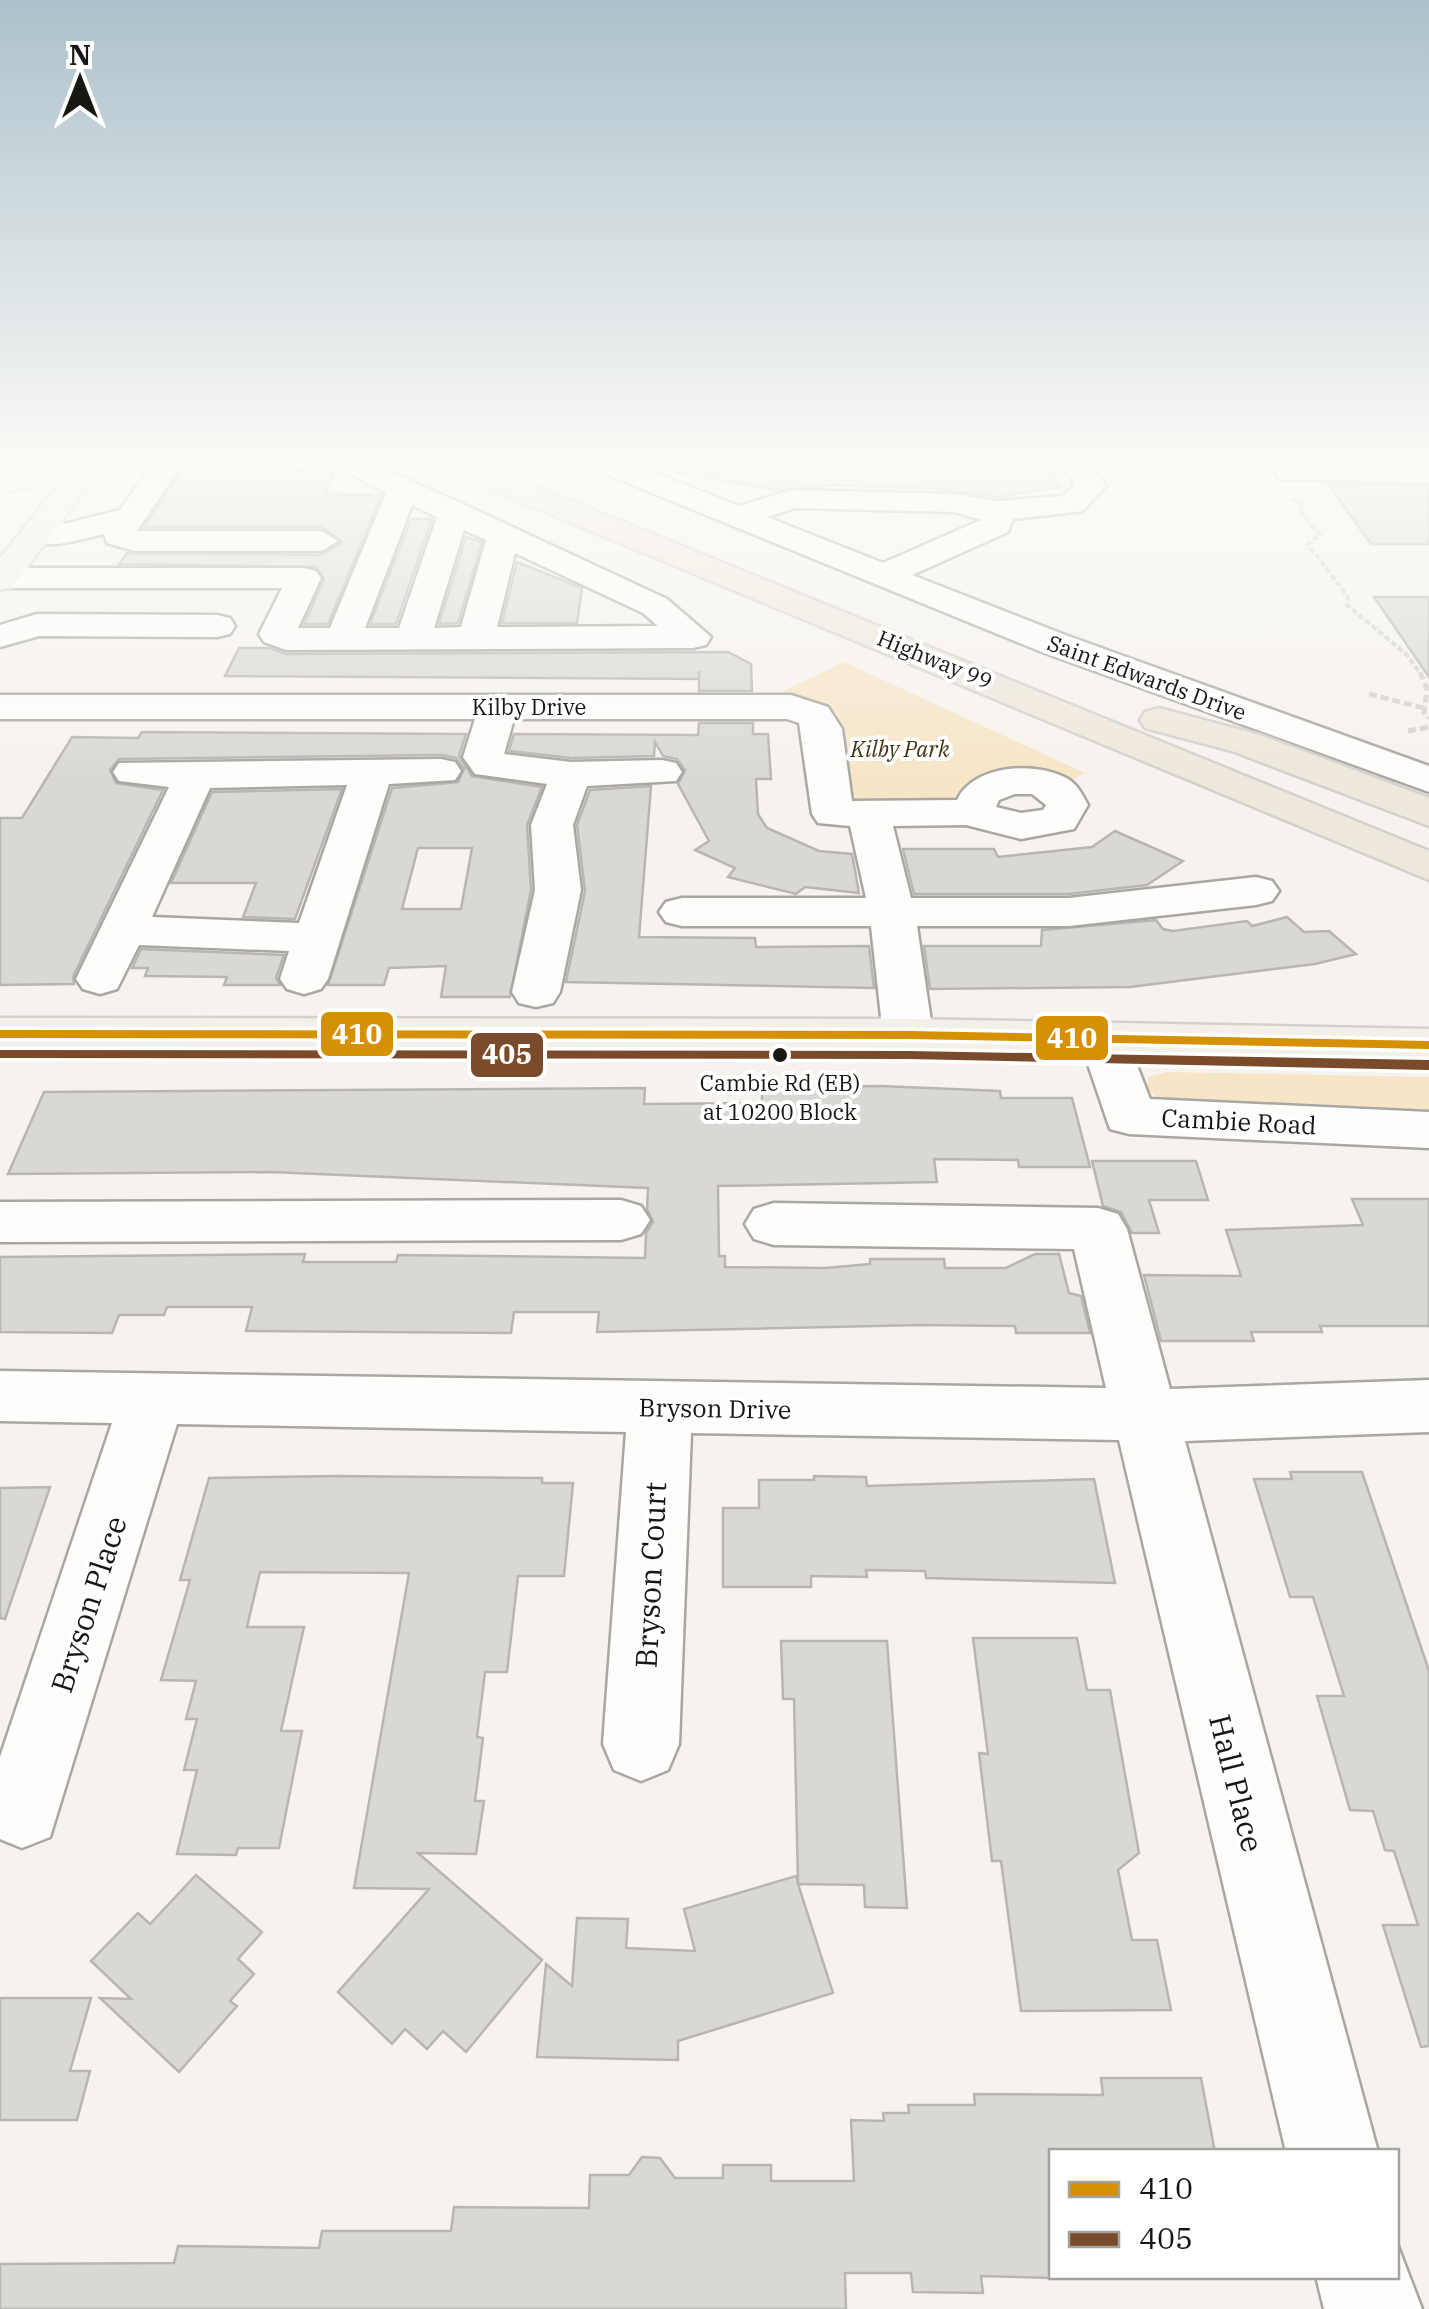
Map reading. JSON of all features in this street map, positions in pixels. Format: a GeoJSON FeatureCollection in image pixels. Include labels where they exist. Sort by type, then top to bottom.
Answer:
{"type":"FeatureCollection","features":[{"type":"Feature","properties":{"kind":"highway"},"geometry":{"type":"LineString","coordinates":[[664,565],[1429,898]]}},
{"type":"Feature","properties":{"kind":"highway","name":"Highway 99"},"geometry":{"type":"LineString","coordinates":[[699,565],[1429,867]]}},
{"type":"Feature","properties":{"kind":"highway","name":"Highway 99"},"geometry":{"type":"LineString","coordinates":[[777,565],[1429,829]]}},
{"type":"Feature","properties":{"kind":"highway"},"geometry":{"type":"LineString","coordinates":[[1159,720],[1246,743],[1429,813]]}},
{"type":"Feature","properties":{"kind":"main road"},"geometry":{"type":"LineString","coordinates":[[0,1034],[908,1035],[1429,1045]]}},
{"type":"Feature","properties":{"kind":"street"},"geometry":{"type":"LineString","coordinates":[[11,578],[56,569],[59,565]]}},
{"type":"Feature","properties":{"kind":"street"},"geometry":{"type":"LineString","coordinates":[[309,565],[278,634],[286,639],[693,638],[654,606],[566,565]]}},
{"type":"Feature","properties":{"kind":"street"},"geometry":{"type":"LineString","coordinates":[[343,639],[372,565]]}},
{"type":"Feature","properties":{"kind":"street"},"geometry":{"type":"LineString","coordinates":[[413,638],[437,565]]}},
{"type":"Feature","properties":{"kind":"street"},"geometry":{"type":"LineString","coordinates":[[476,638],[495,565]]}},
{"type":"Feature","properties":{"kind":"street","name":"Saint Edwards Drive"},"geometry":{"type":"LineString","coordinates":[[861,565],[1055,644],[1429,780]]}},
{"type":"Feature","properties":{"kind":"street"},"geometry":{"type":"LineString","coordinates":[[883,576],[908,565]]}},
{"type":"Feature","properties":{"kind":"street"},"geometry":{"type":"LineString","coordinates":[[11,578],[304,578]]}},
{"type":"Feature","properties":{"kind":"street"},"geometry":{"type":"LineString","coordinates":[[0,636],[37,625],[216,626]]}},
{"type":"Feature","properties":{"kind":"street"},"geometry":{"type":"LineString","coordinates":[[285,774],[311,706]]}},
{"type":"Feature","properties":{"kind":"street"},"geometry":{"type":"LineString","coordinates":[[498,706],[483,757],[489,765],[571,774],[662,772]]}},
{"type":"Feature","properties":{"kind":"street","name":"Kilby Drive"},"geometry":{"type":"LineString","coordinates":[[0,707],[803,710],[814,715],[822,730],[833,814],[973,812]]}},
{"type":"Feature","properties":{"kind":"street"},"geometry":{"type":"LineString","coordinates":[[133,772],[195,776],[441,771]]}},
{"type":"Feature","properties":{"kind":"street"},"geometry":{"type":"LineString","coordinates":[[536,992],[558,890],[552,825],[571,774]]}},
{"type":"Feature","properties":{"kind":"street"},"geometry":{"type":"LineString","coordinates":[[121,933],[180,930],[240,937],[311,958],[370,775]]}},
{"type":"Feature","properties":{"kind":"street"},"geometry":{"type":"LineString","coordinates":[[100,979],[195,776]]}},
{"type":"Feature","properties":{"kind":"street"},"geometry":{"type":"LineString","coordinates":[[872,814],[871,831],[892,912],[908,1035]]}},
{"type":"Feature","properties":{"kind":"street"},"geometry":{"type":"LineString","coordinates":[[682,912],[1068,912],[1256,891]]}},
{"type":"Feature","properties":{"kind":"street","name":"Cambie Road"},"geometry":{"type":"LineString","coordinates":[[1104,1038],[1130,1116],[1429,1130]]}},
{"type":"Feature","properties":{"kind":"street"},"geometry":{"type":"LineString","coordinates":[[0,1222],[622,1220]]}},
{"type":"Feature","properties":{"kind":"street","name":"Hall Place"},"geometry":{"type":"LineString","coordinates":[[774,1224],[1098,1229],[1331,2149]]}},
{"type":"Feature","properties":{"kind":"street","name":"Bryson Drive"},"geometry":{"type":"LineString","coordinates":[[0,1396],[1241,1416],[1429,1406]]}},
{"type":"Feature","properties":{"kind":"street","name":"Bryson Place"},"geometry":{"type":"LineString","coordinates":[[22,1809],[153,1398]]}},
{"type":"Feature","properties":{"kind":"street","name":"Bryson Court"},"geometry":{"type":"LineString","coordinates":[[641,1744],[660,1407]]}},
{"type":"Feature","properties":{"kind":"street"},"geometry":{"type":"LineString","coordinates":[[1365,2279],[1372,2309]]}},
{"type":"Feature","properties":{"kind":"path"},"geometry":{"type":"LineString","coordinates":[[1324,565],[1348,597],[1348,605],[1371,628],[1393,637],[1419,674],[1428,689],[1424,708],[1429,718]]}},
{"type":"Feature","properties":{"kind":"path"},"geometry":{"type":"LineString","coordinates":[[1369,694],[1424,708]]}},
{"type":"Feature","properties":{"kind":"path"},"geometry":{"type":"LineString","coordinates":[[1408,731],[1429,728]]}},
{"type":"Feature","properties":{"kind":"green space","name":"Kilby Park"},"geometry":{"type":"Polygon","coordinates":[[[844,662],[1085,773],[1065,783],[969,786],[950,801],[874,803],[855,798],[846,784],[836,713],[816,700],[775,695],[844,662]]]}},
{"type":"Feature","properties":{"kind":"green space"},"geometry":{"type":"Polygon","coordinates":[[[1167,1072],[1429,1077],[1429,1115],[1184,1106],[1157,1097],[1147,1089],[1148,1077],[1167,1072]]]}},
{"type":"Feature","properties":{"kind":"building"},"geometry":{"type":"Polygon","coordinates":[[[169,565],[352,565],[328,624],[304,624],[324,580],[317,567],[169,565]]]}},
{"type":"Feature","properties":{"kind":"building"},"geometry":{"type":"Polygon","coordinates":[[[393,565],[416,565],[396,624],[370,624],[393,565]]]}},
{"type":"Feature","properties":{"kind":"building"},"geometry":{"type":"Polygon","coordinates":[[[457,565],[475,565],[458,623],[439,624],[457,565]]]}},
{"type":"Feature","properties":{"kind":"building"},"geometry":{"type":"Polygon","coordinates":[[[516,565],[582,588],[577,623],[502,623],[516,565]]]}},
{"type":"Feature","properties":{"kind":"building"},"geometry":{"type":"Polygon","coordinates":[[[1374,597],[1429,597],[1429,677],[1374,597]]]}},
{"type":"Feature","properties":{"kind":"building"},"geometry":{"type":"Polygon","coordinates":[[[239,648],[270,648],[286,654],[728,652],[751,664],[752,691],[699,691],[699,679],[225,676],[239,648]]]}},
{"type":"Feature","properties":{"kind":"building"},"geometry":{"type":"Polygon","coordinates":[[[699,723],[753,723],[753,734],[768,734],[771,779],[756,779],[758,814],[767,828],[819,851],[852,854],[859,893],[805,887],[796,894],[728,877],[735,868],[695,850],[709,841],[678,784],[685,770],[677,759],[663,756],[655,742],[654,756],[571,758],[509,751],[514,734],[698,735],[699,723]]]}},
{"type":"Feature","properties":{"kind":"building"},"geometry":{"type":"Polygon","coordinates":[[[142,732],[466,734],[459,756],[472,776],[542,787],[527,825],[531,890],[510,997],[441,997],[446,966],[389,968],[384,985],[328,985],[392,788],[458,782],[464,769],[456,758],[441,755],[119,759],[110,770],[116,783],[163,790],[73,977],[74,984],[0,985],[0,818],[22,818],[72,737],[138,738],[142,732]],[[418,848],[402,909],[461,909],[472,848],[418,848]]]}},
{"type":"Feature","properties":{"kind":"building"},"geometry":{"type":"Polygon","coordinates":[[[651,786],[639,937],[755,938],[756,947],[869,946],[874,988],[566,982],[585,891],[577,825],[590,790],[651,786]]]}},
{"type":"Feature","properties":{"kind":"building"},"geometry":{"type":"Polygon","coordinates":[[[342,789],[295,919],[243,917],[256,883],[171,883],[212,792],[342,789]]]}},
{"type":"Feature","properties":{"kind":"building"},"geometry":{"type":"Polygon","coordinates":[[[1115,831],[1183,861],[1147,885],[1069,894],[914,894],[903,849],[994,849],[998,857],[1092,847],[1115,831]]]}},
{"type":"Feature","properties":{"kind":"building"},"geometry":{"type":"Polygon","coordinates":[[[1287,917],[1304,932],[1329,931],[1356,954],[1315,964],[1130,987],[930,989],[924,946],[1041,946],[1042,930],[1156,920],[1163,929],[1173,931],[1247,921],[1252,926],[1287,917]]]}},
{"type":"Feature","properties":{"kind":"building"},"geometry":{"type":"Polygon","coordinates":[[[141,949],[284,955],[276,978],[280,985],[224,985],[227,977],[145,976],[148,968],[132,968],[141,949]]]}},
{"type":"Feature","properties":{"kind":"building"},"geometry":{"type":"Polygon","coordinates":[[[762,1087],[1000,1091],[1001,1098],[1072,1098],[1090,1167],[1019,1167],[1018,1160],[934,1159],[937,1182],[718,1186],[719,1256],[725,1256],[725,1267],[825,1268],[870,1264],[870,1259],[944,1259],[945,1268],[1006,1268],[1035,1254],[1059,1254],[1069,1293],[1081,1296],[1090,1333],[1016,1333],[1015,1326],[920,1325],[597,1332],[599,1312],[514,1312],[511,1333],[246,1331],[252,1307],[167,1307],[164,1315],[119,1315],[112,1333],[0,1332],[0,1257],[305,1254],[303,1262],[396,1262],[398,1255],[645,1258],[646,1233],[653,1222],[647,1209],[648,1188],[271,1172],[8,1174],[44,1092],[645,1088],[644,1104],[762,1103],[762,1087]]]}},
{"type":"Feature","properties":{"kind":"building"},"geometry":{"type":"Polygon","coordinates":[[[1092,1161],[1196,1161],[1208,1200],[1149,1200],[1159,1233],[1132,1233],[1121,1212],[1103,1206],[1092,1161]]]}},
{"type":"Feature","properties":{"kind":"building"},"geometry":{"type":"Polygon","coordinates":[[[1352,1199],[1429,1199],[1429,1326],[1320,1326],[1322,1332],[1251,1332],[1254,1341],[1161,1341],[1144,1275],[1241,1276],[1226,1230],[1363,1225],[1352,1199]]]}},
{"type":"Feature","properties":{"kind":"building"},"geometry":{"type":"Polygon","coordinates":[[[1290,1472],[1362,1472],[1429,1671],[1429,2046],[1421,2047],[1383,1925],[1418,1925],[1394,1851],[1385,1850],[1373,1811],[1350,1810],[1317,1696],[1344,1696],[1313,1597],[1290,1597],[1254,1479],[1292,1479],[1290,1472]]]}},
{"type":"Feature","properties":{"kind":"building"},"geometry":{"type":"Polygon","coordinates":[[[814,1476],[866,1477],[867,1486],[1094,1479],[1115,1583],[926,1578],[925,1571],[866,1570],[867,1577],[811,1576],[811,1587],[723,1587],[723,1508],[759,1508],[759,1480],[814,1480],[814,1476]]]}},
{"type":"Feature","properties":{"kind":"building"},"geometry":{"type":"Polygon","coordinates":[[[209,1478],[542,1478],[542,1483],[573,1483],[564,1576],[518,1576],[507,1672],[485,1672],[477,1737],[483,1738],[475,1801],[484,1801],[476,1854],[418,1853],[542,1960],[466,2052],[443,2031],[427,2049],[405,2029],[392,2044],[338,1992],[429,1889],[354,1888],[409,1573],[260,1572],[247,1627],[304,1627],[281,1731],[302,1731],[279,1848],[238,1848],[236,1855],[177,1854],[197,1770],[184,1770],[197,1719],[186,1719],[196,1681],[161,1680],[190,1580],[180,1580],[209,1478]]]}},
{"type":"Feature","properties":{"kind":"building"},"geometry":{"type":"Polygon","coordinates":[[[50,1487],[5,1619],[0,1618],[0,1488],[50,1487]]]}},
{"type":"Feature","properties":{"kind":"building"},"geometry":{"type":"Polygon","coordinates":[[[973,1638],[1077,1638],[1087,1690],[1110,1690],[1139,1853],[1118,1870],[1132,1940],[1157,1940],[1171,2010],[1021,2011],[1001,1861],[992,1861],[979,1753],[988,1754],[973,1638]]]}},
{"type":"Feature","properties":{"kind":"building"},"geometry":{"type":"Polygon","coordinates":[[[781,1641],[887,1641],[907,1908],[865,1907],[864,1885],[798,1884],[833,1993],[678,2041],[678,2060],[537,2057],[546,1964],[572,1986],[577,1918],[628,1919],[626,1948],[695,1951],[684,1909],[796,1876],[798,1883],[794,1699],[783,1699],[781,1641]]]}},
{"type":"Feature","properties":{"kind":"building"},"geometry":{"type":"Polygon","coordinates":[[[196,1875],[262,1932],[238,1959],[254,1974],[230,2001],[237,2006],[179,2072],[100,1998],[131,1999],[91,1961],[138,1913],[150,1924],[196,1875]]]}},
{"type":"Feature","properties":{"kind":"building"},"geometry":{"type":"Polygon","coordinates":[[[0,1998],[91,1998],[70,2071],[90,2071],[77,2120],[0,2120],[0,1998]]]}},
{"type":"Feature","properties":{"kind":"building"},"geometry":{"type":"Polygon","coordinates":[[[1101,2078],[1201,2078],[1214,2149],[1049,2149],[1049,2278],[981,2276],[983,2293],[913,2292],[911,2273],[845,2273],[846,2309],[0,2309],[0,2264],[174,2263],[178,2246],[319,2248],[322,2231],[451,2231],[454,2207],[589,2208],[590,2175],[629,2175],[642,2157],[660,2158],[675,2178],[723,2178],[723,2165],[771,2165],[771,2181],[854,2181],[851,2120],[884,2121],[883,2113],[909,2113],[908,2105],[975,2105],[974,2094],[1103,2095],[1101,2078]]]}},
{"type":"Feature","properties":{"kind":"transit line","name":"410"},"geometry":{"type":"LineString","coordinates":[[0,1034],[908,1035],[1429,1045]]}},
{"type":"Feature","properties":{"kind":"transit line","name":"405"},"geometry":{"type":"LineString","coordinates":[[0,1054],[908,1055],[1429,1065]]}},
{"type":"Feature","properties":{"kind":"place","name":"Cambie Rd (EB) at 10200 Block"},"geometry":{"type":"Point","coordinates":[780,1055]}}]}
